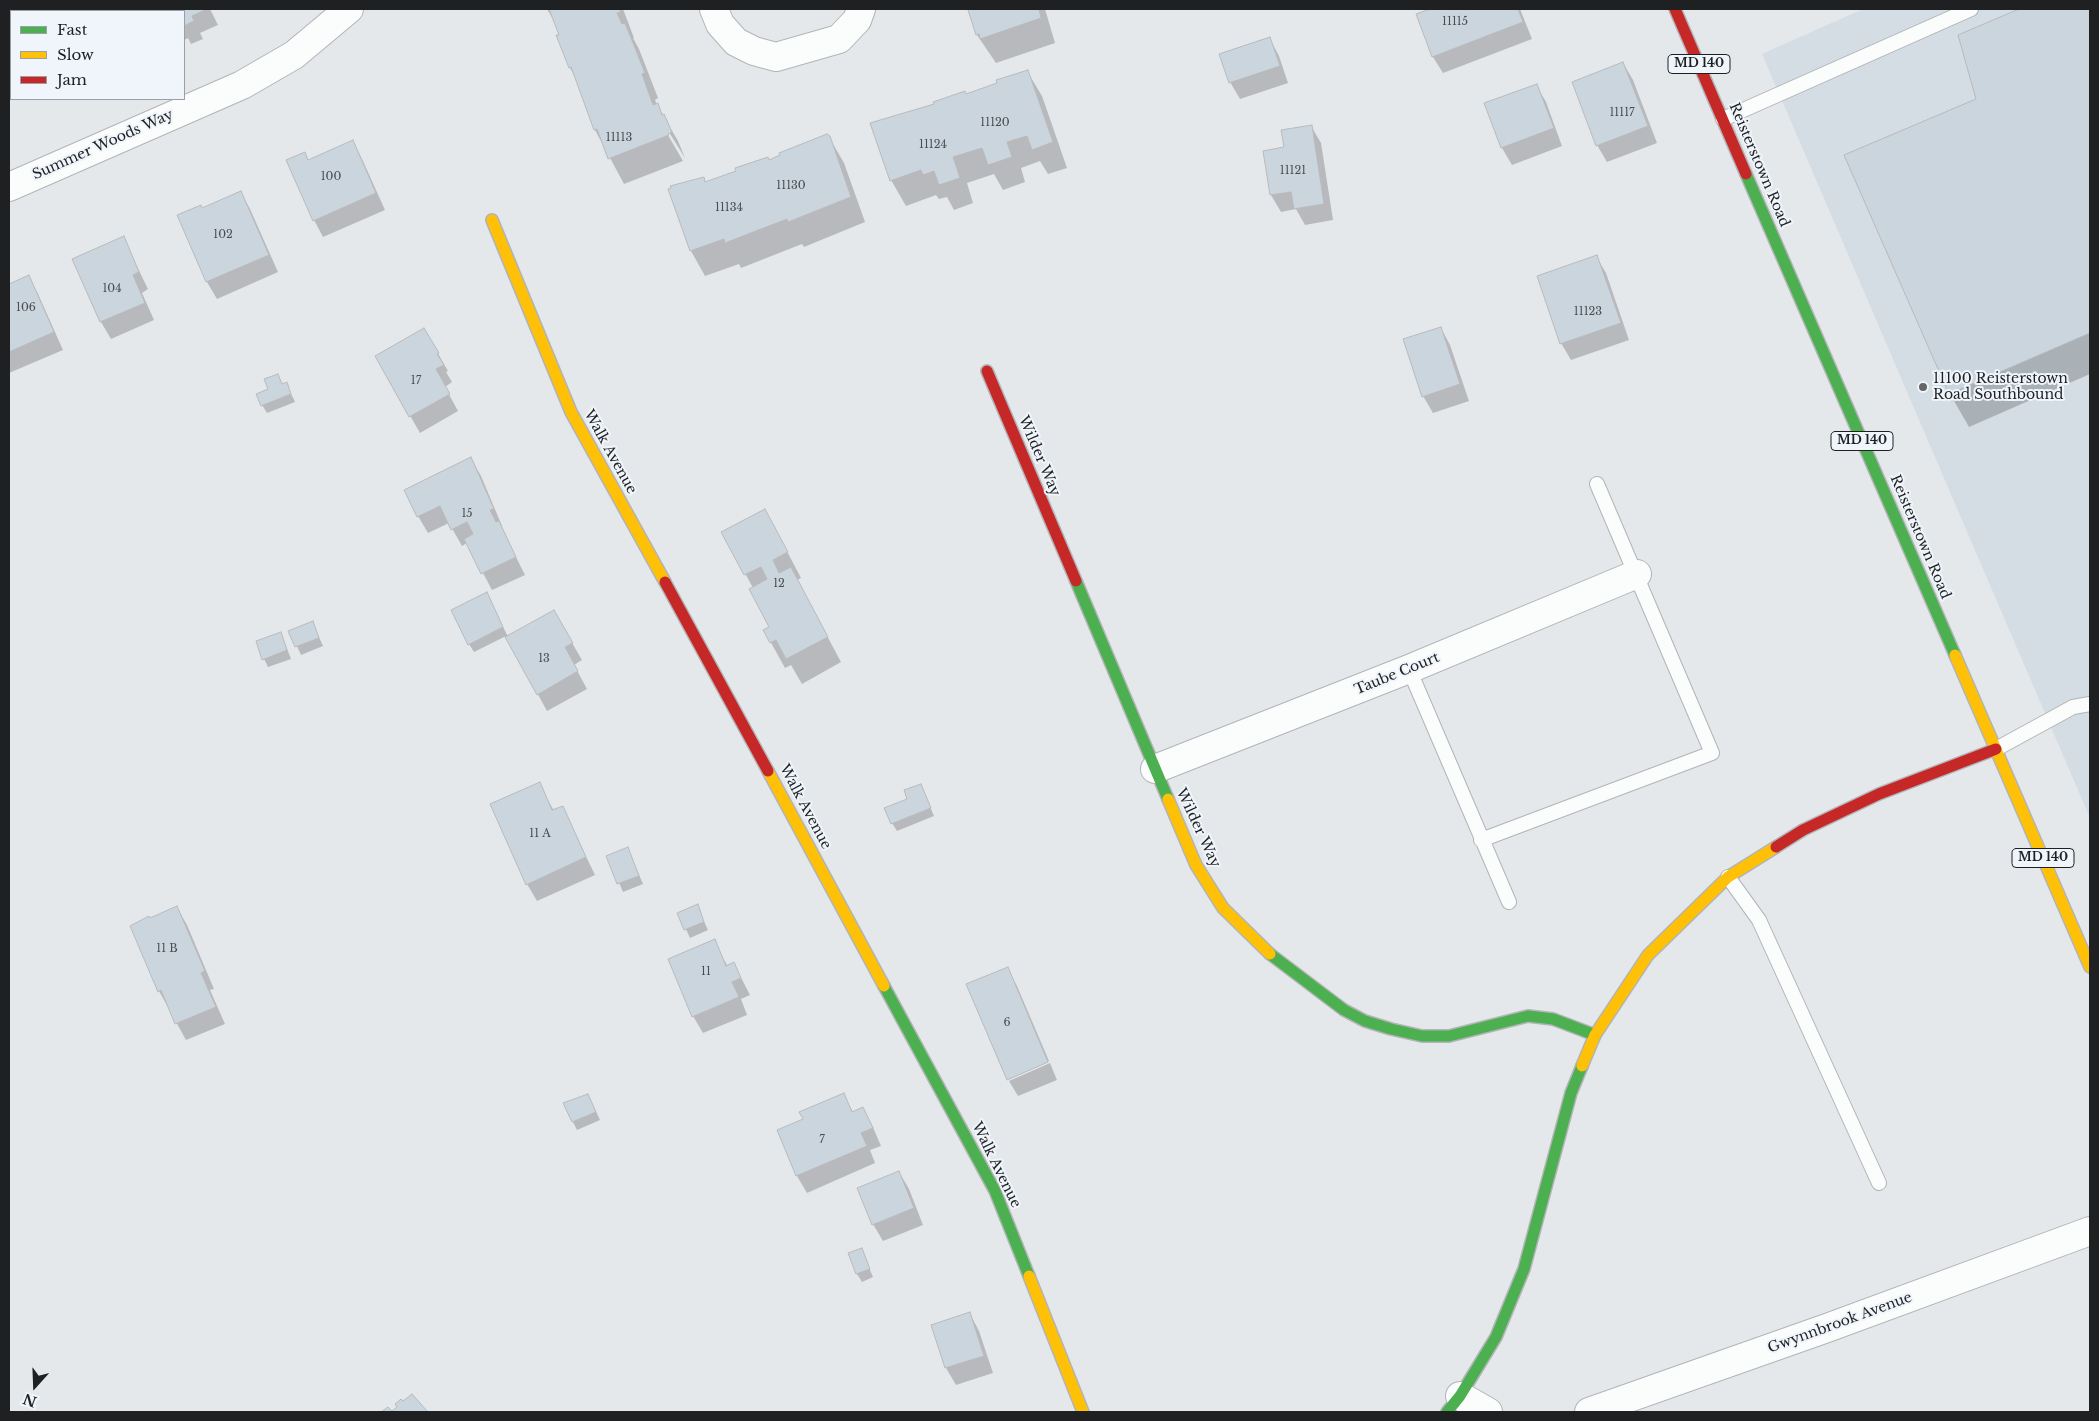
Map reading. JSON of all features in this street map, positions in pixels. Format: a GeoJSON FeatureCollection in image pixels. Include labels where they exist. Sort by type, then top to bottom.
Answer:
{"type":"FeatureCollection","features":[{"type":"Feature","properties":{"kind":"street","name":"Summer Woods Way"},"geometry":{"type":"LineString","coordinates":[[9,187],[242,85],[294,55],[349,9]]}},
{"type":"Feature","properties":{"kind":"street"},"geometry":{"type":"LineString","coordinates":[[714,9],[720,24],[736,42],[754,51],[776,57],[839,39],[857,20],[861,9]]}},
{"type":"Feature","properties":{"kind":"street","name":"Reisterstown Road"},"geometry":{"type":"LineString","coordinates":[[1675,9],[2090,967]]}},
{"type":"Feature","properties":{"kind":"street","name":"Walk Avenue"},"geometry":{"type":"LineString","coordinates":[[492,220],[571,412],[711,665],[995,1191],[1084,1412]]}},
{"type":"Feature","properties":{"kind":"street","name":"Wilder Way"},"geometry":{"type":"LineString","coordinates":[[987,371],[1196,865],[1223,908],[1265,950],[1344,1010],[1391,1030],[1422,1036],[1449,1036],[1528,1016],[1553,1019],[1595,1036]]}},
{"type":"Feature","properties":{"kind":"street","name":"Taube Court"},"geometry":{"type":"LineString","coordinates":[[1155,769],[1409,670],[1637,574]]}},
{"type":"Feature","properties":{"kind":"street"},"geometry":{"type":"LineString","coordinates":[[1488,1412],[1453,1404],[1496,1337],[1524,1269],[1571,1093],[1595,1036],[1612,1007],[1648,955],[1728,877],[1803,830],[1879,794],[1996,749]]}},
{"type":"Feature","properties":{"kind":"street","name":"Gwynnbrook Avenue"},"geometry":{"type":"LineString","coordinates":[[1589,1412],[1827,1328],[2090,1231]]}},
{"type":"Feature","properties":{"kind":"lane"},"geometry":{"type":"LineString","coordinates":[[1723,119],[1971,9]]}},
{"type":"Feature","properties":{"kind":"lane"},"geometry":{"type":"LineString","coordinates":[[1481,840],[1712,752],[1598,484]]}},
{"type":"Feature","properties":{"kind":"lane"},"geometry":{"type":"LineString","coordinates":[[1409,670],[1509,902]]}},
{"type":"Feature","properties":{"kind":"lane"},"geometry":{"type":"LineString","coordinates":[[1996,749],[2073,707],[2090,704]]}},
{"type":"Feature","properties":{"kind":"lane"},"geometry":{"type":"LineString","coordinates":[[1728,877],[1759,920],[1879,1183]]}},
{"type":"Feature","properties":{"kind":"shaded area"},"geometry":{"type":"Polygon","coordinates":[[[1863,9],[2090,9],[2090,818],[1762,54],[1863,9]]]}},
{"type":"Feature","properties":{"kind":"building"},"geometry":{"type":"Polygon","coordinates":[[[60,9],[60,10],[32,10],[60,9]]]}},
{"type":"Feature","properties":{"kind":"building"},"geometry":{"type":"Polygon","coordinates":[[[66,9],[90,10],[64,10],[66,9]]]}},
{"type":"Feature","properties":{"kind":"building"},"geometry":{"type":"Polygon","coordinates":[[[207,9],[192,16],[194,21],[185,26],[185,10],[134,10],[207,9]]]}},
{"type":"Feature","properties":{"kind":"building"},"geometry":{"type":"Polygon","coordinates":[[[549,9],[619,9],[621,12],[617,13],[622,24],[625,23],[645,73],[642,74],[653,105],[658,103],[662,115],[664,114],[672,132],[669,135],[608,159],[597,129],[594,130],[571,67],[569,68],[556,35],[559,35],[549,9]]]}},
{"type":"Feature","properties":{"kind":"building"},"geometry":{"type":"Polygon","coordinates":[[[1039,9],[1041,18],[980,39],[979,34],[976,35],[968,10],[1039,9]]]}},
{"type":"Feature","properties":{"kind":"building"},"geometry":{"type":"Polygon","coordinates":[[[1430,9],[1518,9],[1523,22],[1432,57],[1416,14],[1430,9]]]}},
{"type":"Feature","properties":{"kind":"building"},"geometry":{"type":"Polygon","coordinates":[[[2019,9],[2090,9],[2090,333],[1949,394],[1844,155],[1976,99],[1958,35],[2019,9]]]}},
{"type":"Feature","properties":{"kind":"building"},"geometry":{"type":"Polygon","coordinates":[[[1270,37],[1280,66],[1229,83],[1219,54],[1270,37]]]}},
{"type":"Feature","properties":{"kind":"building"},"geometry":{"type":"Polygon","coordinates":[[[1623,62],[1648,126],[1596,146],[1572,82],[1623,62]]]}},
{"type":"Feature","properties":{"kind":"building"},"geometry":{"type":"Polygon","coordinates":[[[1028,70],[1053,142],[1032,150],[1027,136],[1007,142],[1012,157],[988,165],[982,148],[953,157],[960,178],[939,185],[934,171],[923,175],[921,170],[890,181],[870,123],[934,104],[933,102],[965,91],[966,94],[997,83],[996,80],[1028,70]]]}},
{"type":"Feature","properties":{"kind":"building"},"geometry":{"type":"Polygon","coordinates":[[[1537,84],[1554,128],[1501,148],[1484,103],[1537,84]]]}},
{"type":"Feature","properties":{"kind":"building"},"geometry":{"type":"Polygon","coordinates":[[[1312,125],[1324,204],[1294,209],[1291,192],[1270,195],[1263,151],[1284,147],[1281,130],[1312,125]]]}},
{"type":"Feature","properties":{"kind":"building"},"geometry":{"type":"Polygon","coordinates":[[[827,134],[830,136],[851,197],[788,222],[787,219],[725,243],[724,239],[690,251],[668,189],[671,188],[670,186],[704,177],[705,182],[736,171],[735,168],[768,157],[769,160],[780,155],[779,153],[827,134]]]}},
{"type":"Feature","properties":{"kind":"building"},"geometry":{"type":"Polygon","coordinates":[[[353,140],[376,193],[313,221],[286,160],[305,152],[308,160],[353,140]]]}},
{"type":"Feature","properties":{"kind":"building"},"geometry":{"type":"Polygon","coordinates":[[[241,191],[269,255],[206,282],[177,215],[201,205],[202,208],[241,191]]]}},
{"type":"Feature","properties":{"kind":"building"},"geometry":{"type":"Polygon","coordinates":[[[124,236],[139,272],[133,275],[145,303],[100,322],[72,259],[124,236]]]}},
{"type":"Feature","properties":{"kind":"building"},"geometry":{"type":"Polygon","coordinates":[[[1597,255],[1621,323],[1560,344],[1537,276],[1597,255]]]}},
{"type":"Feature","properties":{"kind":"building"},"geometry":{"type":"Polygon","coordinates":[[[29,275],[54,332],[9,352],[9,284],[29,275]]]}},
{"type":"Feature","properties":{"kind":"building"},"geometry":{"type":"Polygon","coordinates":[[[1441,327],[1460,384],[1422,397],[1403,339],[1441,327]]]}},
{"type":"Feature","properties":{"kind":"building"},"geometry":{"type":"Polygon","coordinates":[[[424,328],[444,365],[436,369],[450,394],[409,417],[375,356],[424,328]]]}},
{"type":"Feature","properties":{"kind":"building"},"geometry":{"type":"Polygon","coordinates":[[[278,374],[282,384],[287,382],[291,394],[261,406],[256,394],[268,389],[264,379],[278,374]]]}},
{"type":"Feature","properties":{"kind":"building"},"geometry":{"type":"Polygon","coordinates":[[[471,457],[494,509],[490,510],[496,522],[499,521],[516,557],[481,574],[464,539],[473,534],[467,522],[451,530],[440,506],[417,517],[404,490],[471,457]]]}},
{"type":"Feature","properties":{"kind":"building"},"geometry":{"type":"Polygon","coordinates":[[[765,509],[788,552],[773,560],[779,573],[791,567],[828,637],[786,659],[776,640],[770,643],[763,630],[769,627],[749,589],[767,579],[761,567],[744,575],[721,532],[765,509]]]}},
{"type":"Feature","properties":{"kind":"building"},"geometry":{"type":"Polygon","coordinates":[[[487,592],[503,627],[468,645],[451,610],[487,592]]]}},
{"type":"Feature","properties":{"kind":"building"},"geometry":{"type":"Polygon","coordinates":[[[554,610],[573,643],[565,647],[578,671],[537,695],[505,637],[554,610]]]}},
{"type":"Feature","properties":{"kind":"building"},"geometry":{"type":"Polygon","coordinates":[[[313,621],[319,638],[295,647],[288,631],[313,621]]]}},
{"type":"Feature","properties":{"kind":"building"},"geometry":{"type":"Polygon","coordinates":[[[281,632],[287,650],[262,660],[256,641],[281,632]]]}},
{"type":"Feature","properties":{"kind":"building"},"geometry":{"type":"Polygon","coordinates":[[[540,782],[552,810],[563,806],[586,857],[526,885],[490,804],[540,782]]]}},
{"type":"Feature","properties":{"kind":"building"},"geometry":{"type":"Polygon","coordinates":[[[921,784],[931,808],[891,824],[884,808],[907,799],[904,790],[921,784]]]}},
{"type":"Feature","properties":{"kind":"building"},"geometry":{"type":"Polygon","coordinates":[[[628,847],[639,876],[617,884],[606,856],[628,847]]]}},
{"type":"Feature","properties":{"kind":"building"},"geometry":{"type":"Polygon","coordinates":[[[698,904],[704,922],[684,930],[677,913],[698,904]]]}},
{"type":"Feature","properties":{"kind":"building"},"geometry":{"type":"Polygon","coordinates":[[[177,906],[205,971],[201,973],[216,1007],[175,1024],[161,990],[158,992],[130,926],[149,916],[150,918],[177,906]]]}},
{"type":"Feature","properties":{"kind":"building"},"geometry":{"type":"Polygon","coordinates":[[[715,939],[726,966],[734,962],[741,978],[732,982],[739,997],[692,1017],[668,959],[715,939]]]}},
{"type":"Feature","properties":{"kind":"building"},"geometry":{"type":"Polygon","coordinates":[[[1008,967],[1048,1062],[1007,1080],[966,984],[1008,967]]]}},
{"type":"Feature","properties":{"kind":"building"},"geometry":{"type":"Polygon","coordinates":[[[844,1093],[852,1112],[863,1107],[873,1128],[861,1133],[867,1146],[796,1176],[777,1130],[803,1119],[799,1112],[844,1093]]]}},
{"type":"Feature","properties":{"kind":"building"},"geometry":{"type":"Polygon","coordinates":[[[588,1094],[596,1112],[572,1122],[563,1103],[588,1094]]]}},
{"type":"Feature","properties":{"kind":"building"},"geometry":{"type":"Polygon","coordinates":[[[899,1171],[914,1208],[872,1225],[857,1188],[899,1171]]]}},
{"type":"Feature","properties":{"kind":"building"},"geometry":{"type":"Polygon","coordinates":[[[862,1248],[870,1269],[856,1274],[848,1253],[862,1248]]]}},
{"type":"Feature","properties":{"kind":"building"},"geometry":{"type":"Polygon","coordinates":[[[970,1312],[984,1356],[945,1368],[931,1325],[970,1312]]]}},
{"type":"Feature","properties":{"kind":"building"},"geometry":{"type":"Polygon","coordinates":[[[412,1394],[428,1412],[381,1412],[388,1407],[392,1411],[397,1407],[395,1404],[412,1394]]]}},
{"type":"Feature","properties":{"kind":"traffic: fast"},"geometry":{"type":"LineString","coordinates":[[1746,174],[1955,655]]}},
{"type":"Feature","properties":{"kind":"traffic: fast"},"geometry":{"type":"LineString","coordinates":[[1076,581],[1168,799]]}},
{"type":"Feature","properties":{"kind":"traffic: fast"},"geometry":{"type":"LineString","coordinates":[[1270,954],[1344,1010],[1365,1021],[1391,1029],[1422,1036],[1449,1036],[1528,1016],[1553,1019],[1595,1035]]}},
{"type":"Feature","properties":{"kind":"traffic: fast"},"geometry":{"type":"LineString","coordinates":[[884,986],[995,1191],[1029,1276]]}},
{"type":"Feature","properties":{"kind":"traffic: fast"},"geometry":{"type":"LineString","coordinates":[[1447,1412],[1460,1396],[1496,1337],[1524,1269],[1571,1093],[1582,1066]]}},
{"type":"Feature","properties":{"kind":"traffic: slow"},"geometry":{"type":"LineString","coordinates":[[492,220],[571,412],[665,582]]}},
{"type":"Feature","properties":{"kind":"traffic: slow"},"geometry":{"type":"LineString","coordinates":[[1955,655],[2090,967]]}},
{"type":"Feature","properties":{"kind":"traffic: slow"},"geometry":{"type":"LineString","coordinates":[[768,771],[884,986]]}},
{"type":"Feature","properties":{"kind":"traffic: slow"},"geometry":{"type":"LineString","coordinates":[[1168,799],[1196,865],[1223,908],[1270,954]]}},
{"type":"Feature","properties":{"kind":"traffic: slow"},"geometry":{"type":"LineString","coordinates":[[1582,1066],[1595,1035],[1648,955],[1728,877],[1776,847]]}},
{"type":"Feature","properties":{"kind":"traffic: slow"},"geometry":{"type":"LineString","coordinates":[[1029,1276],[1083,1412]]}},
{"type":"Feature","properties":{"kind":"traffic: jam"},"geometry":{"type":"LineString","coordinates":[[1675,9],[1746,174]]}},
{"type":"Feature","properties":{"kind":"traffic: jam"},"geometry":{"type":"LineString","coordinates":[[987,371],[1076,581]]}},
{"type":"Feature","properties":{"kind":"traffic: jam"},"geometry":{"type":"LineString","coordinates":[[665,582],[768,771]]}},
{"type":"Feature","properties":{"kind":"traffic: jam"},"geometry":{"type":"LineString","coordinates":[[1776,847],[1803,830],[1879,794],[1996,749]]}},
{"type":"Feature","properties":{"kind":"place","name":"11100 Reisterstown Road Southbound"},"geometry":{"type":"Point","coordinates":[1923,387]}}]}
